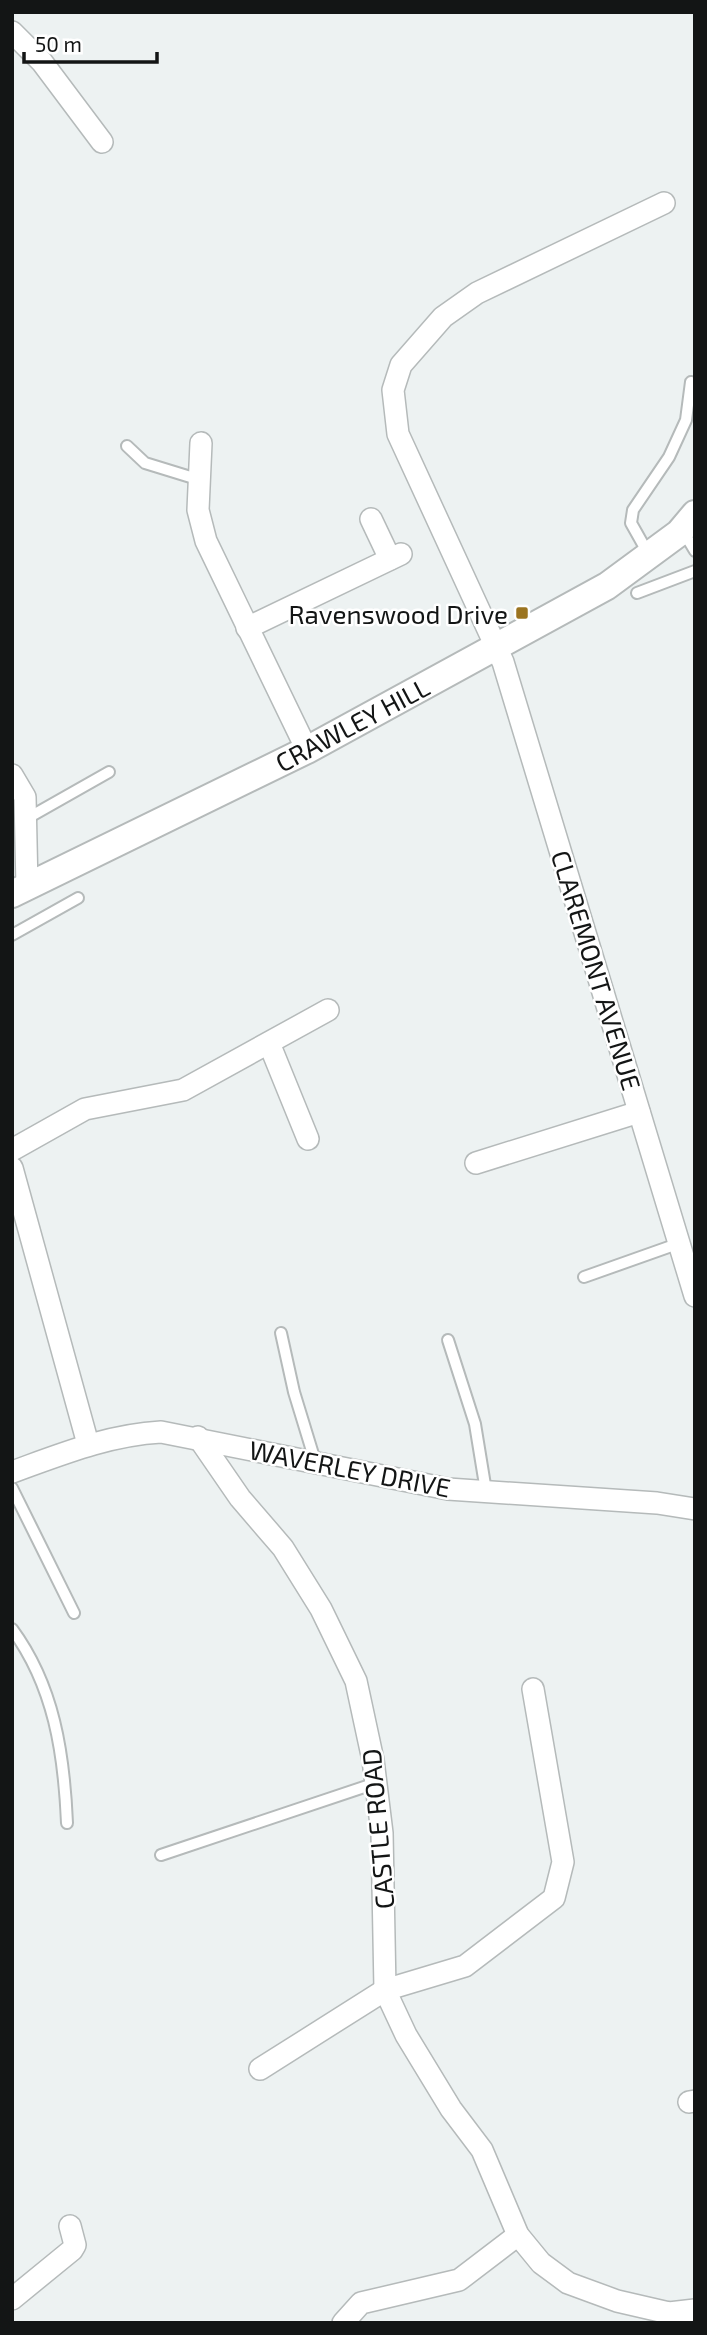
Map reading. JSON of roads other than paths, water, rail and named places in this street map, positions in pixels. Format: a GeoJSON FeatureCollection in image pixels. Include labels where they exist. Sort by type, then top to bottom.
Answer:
{"type":"FeatureCollection","features":[{"type":"Feature","properties":{"kind":"street"},"geometry":{"type":"LineString","coordinates":[[12,32],[42,62],[102,142]]}},
{"type":"Feature","properties":{"kind":"street"},"geometry":{"type":"LineString","coordinates":[[495,647],[398,434],[393,390],[401,365],[443,317],[477,293],[664,203]]}},
{"type":"Feature","properties":{"kind":"street"},"geometry":{"type":"LineString","coordinates":[[201,443],[197,479],[198,510],[205,541],[307,750]]}},
{"type":"Feature","properties":{"kind":"street"},"geometry":{"type":"LineString","coordinates":[[247,628],[395,557],[370,519]]}},
{"type":"Feature","properties":{"kind":"street","name":"CRAWLEY HILL"},"geometry":{"type":"LineString","coordinates":[[20,891],[307,750],[607,586],[650,556],[690,533]]}},
{"type":"Feature","properties":{"kind":"street","name":"CLAREMONT AVENUE"},"geometry":{"type":"LineString","coordinates":[[495,647],[503,662],[695,1296]]}},
{"type":"Feature","properties":{"kind":"street"},"geometry":{"type":"LineString","coordinates":[[12,775],[25,797],[26,819],[20,891]]}},
{"type":"Feature","properties":{"kind":"street"},"geometry":{"type":"LineString","coordinates":[[12,1150],[85,1109],[183,1090],[328,1010]]}},
{"type":"Feature","properties":{"kind":"street"},"geometry":{"type":"LineString","coordinates":[[269,1043],[308,1139]]}},
{"type":"Feature","properties":{"kind":"street"},"geometry":{"type":"LineString","coordinates":[[476,1163],[639,1112]]}},
{"type":"Feature","properties":{"kind":"street"},"geometry":{"type":"LineString","coordinates":[[12,1168],[89,1444]]}},
{"type":"Feature","properties":{"kind":"street","name":"WAVERLEY DRIVE"},"geometry":{"type":"LineString","coordinates":[[12,1472],[89,1444],[161,1432],[198,1437],[316,1464],[447,1489],[657,1503],[695,1509]]}},
{"type":"Feature","properties":{"kind":"street","name":"CASTLE ROAD"},"geometry":{"type":"LineString","coordinates":[[198,1437],[240,1498],[283,1548],[321,1609],[356,1681],[376,1783],[383,1848],[386,1990],[406,2035],[451,2109],[482,2150],[518,2235],[541,2263],[568,2283],[617,2301],[670,2313],[695,2310]]}},
{"type":"Feature","properties":{"kind":"street"},"geometry":{"type":"LineString","coordinates":[[260,2068],[386,1990],[466,1966],[554,1898],[563,1862],[533,1689]]}},
{"type":"Feature","properties":{"kind":"street"},"geometry":{"type":"LineString","coordinates":[[12,2300],[72,2250],[75,2245],[69,2226]]}},
{"type":"Feature","properties":{"kind":"street"},"geometry":{"type":"LineString","coordinates":[[343,2323],[361,2303],[459,2280],[518,2235]]}},
{"type":"Feature","properties":{"kind":"lane"},"geometry":{"type":"LineString","coordinates":[[650,556],[631,523],[633,510],[670,457],[686,420],[691,382]]}},
{"type":"Feature","properties":{"kind":"lane"},"geometry":{"type":"LineString","coordinates":[[127,446],[145,463],[197,479]]}},
{"type":"Feature","properties":{"kind":"lane"},"geometry":{"type":"LineString","coordinates":[[637,593],[695,571]]}},
{"type":"Feature","properties":{"kind":"lane"},"geometry":{"type":"LineString","coordinates":[[26,819],[109,772]]}},
{"type":"Feature","properties":{"kind":"lane"},"geometry":{"type":"LineString","coordinates":[[12,935],[78,898]]}},
{"type":"Feature","properties":{"kind":"lane"},"geometry":{"type":"LineString","coordinates":[[584,1277],[680,1243]]}},
{"type":"Feature","properties":{"kind":"lane"},"geometry":{"type":"LineString","coordinates":[[281,1333],[294,1392],[316,1464]]}},
{"type":"Feature","properties":{"kind":"lane"},"geometry":{"type":"LineString","coordinates":[[448,1340],[475,1424],[486,1491]]}},
{"type":"Feature","properties":{"kind":"lane"},"geometry":{"type":"LineString","coordinates":[[12,1488],[74,1613]]}},
{"type":"Feature","properties":{"kind":"lane"},"geometry":{"type":"LineString","coordinates":[[12,1629],[44,1683],[57,1727],[65,1779],[67,1823]]}},
{"type":"Feature","properties":{"kind":"lane"},"geometry":{"type":"LineString","coordinates":[[161,1855],[376,1783]]}},
{"type":"Feature","properties":{"kind":"place","name":"Ravenswood Drive"},"geometry":{"type":"Point","coordinates":[522,613]}}]}
